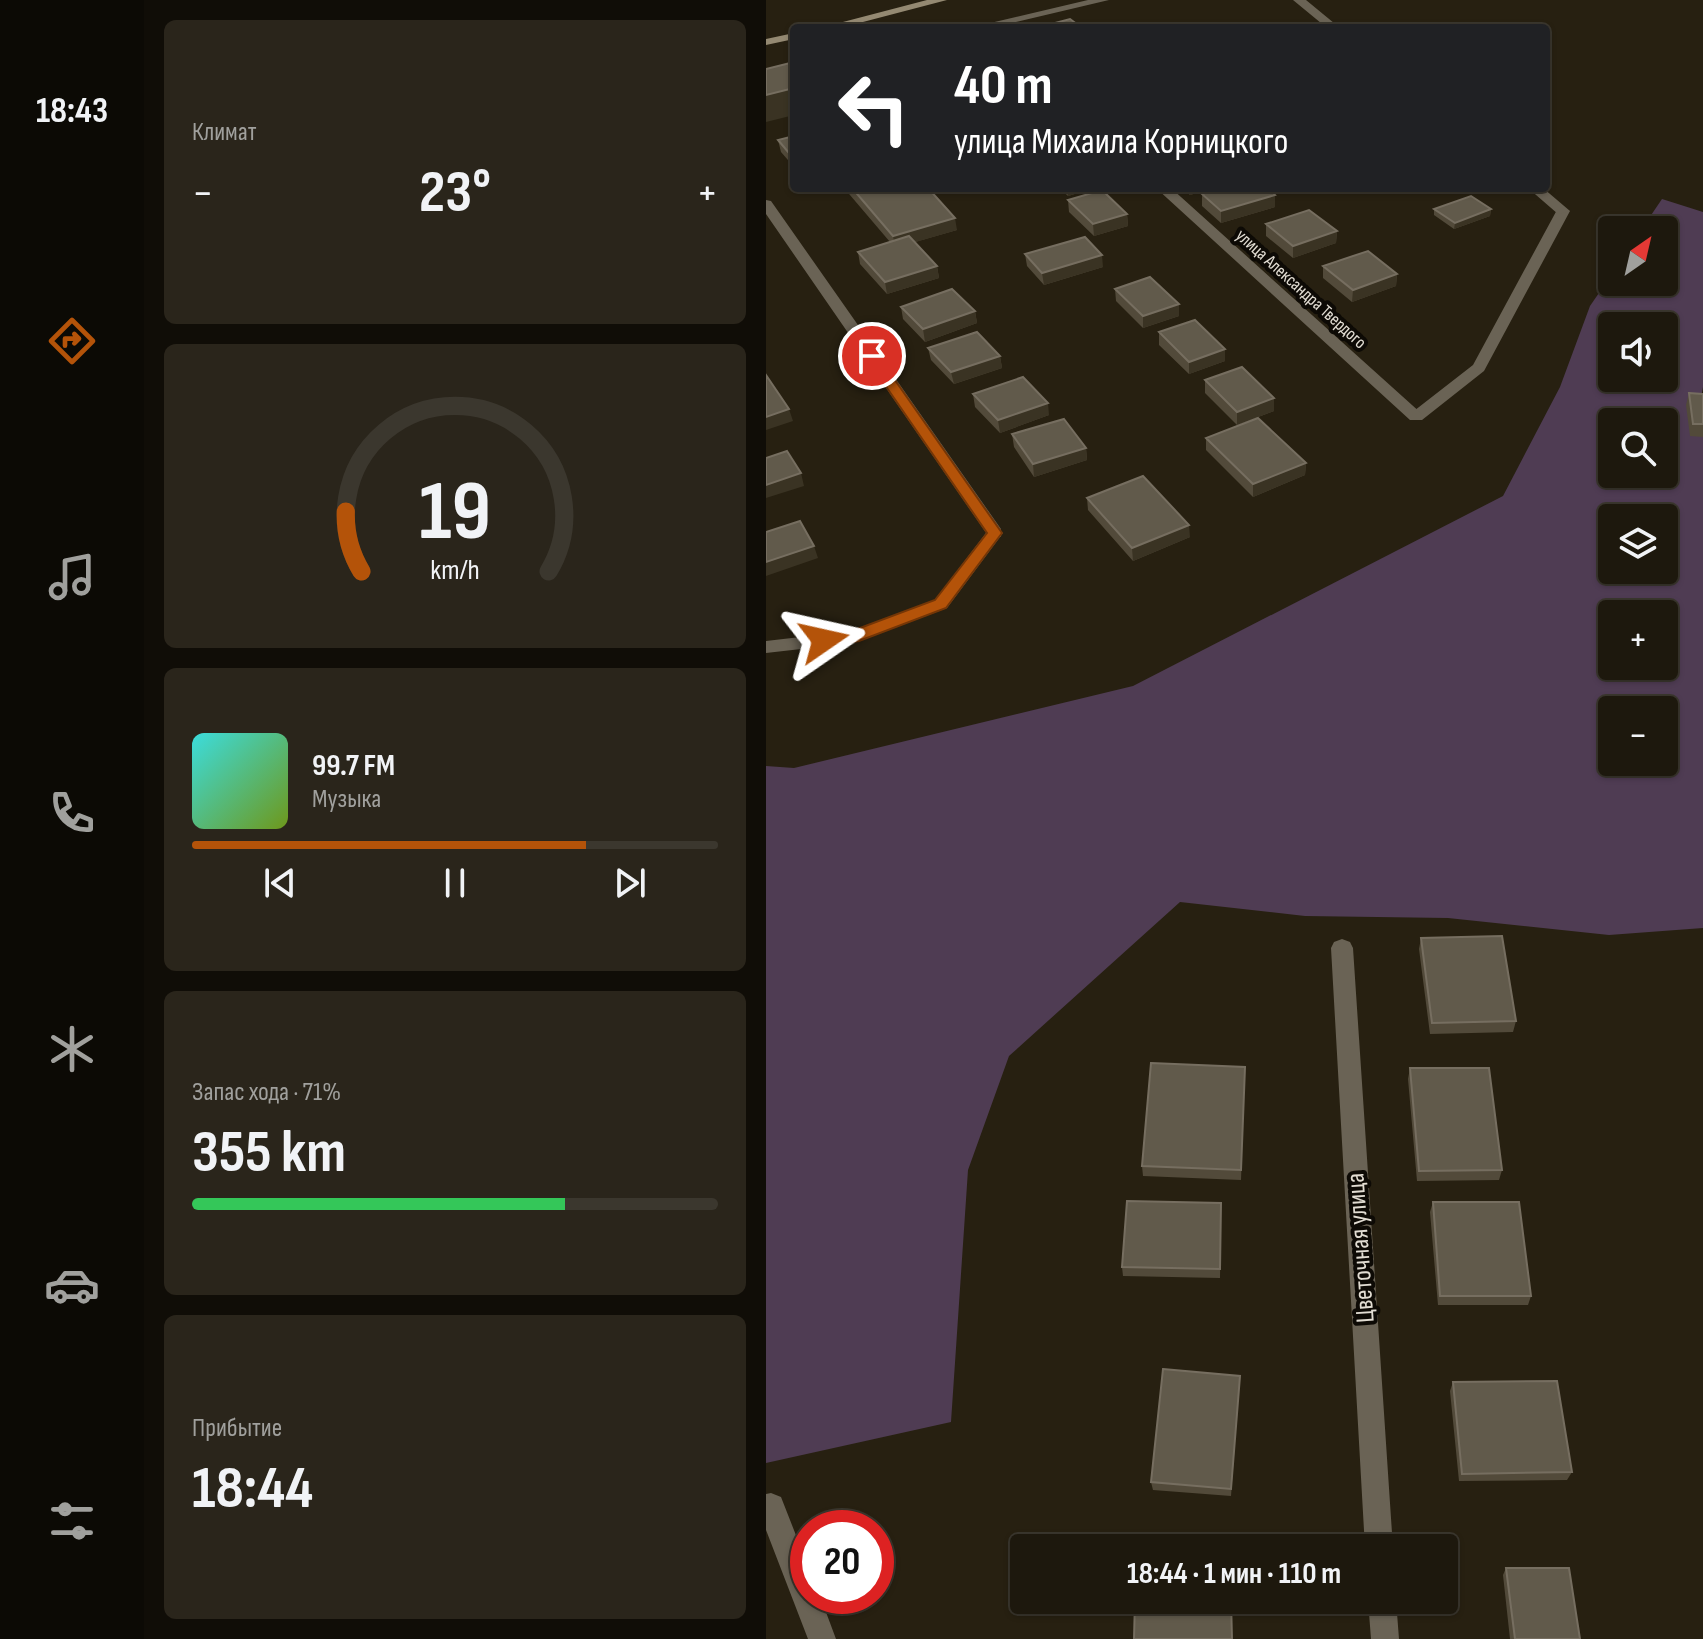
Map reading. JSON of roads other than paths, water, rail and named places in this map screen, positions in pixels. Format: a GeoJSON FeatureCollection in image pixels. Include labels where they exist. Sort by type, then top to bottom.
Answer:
{"type":"FeatureCollection","features":[{"type":"Feature","properties":{"kind":"street"},"geometry":{"type":"LineString","coordinates":[[842,24],[941,0]]}},
{"type":"Feature","properties":{"kind":"street"},"geometry":{"type":"LineString","coordinates":[[995,24],[1103,0]]}},
{"type":"Feature","properties":{"kind":"street"},"geometry":{"type":"LineString","coordinates":[[1299,0],[1329,24]]}},
{"type":"Feature","properties":{"kind":"street"},"geometry":{"type":"LineString","coordinates":[[766,42],[790,37]]}},
{"type":"Feature","properties":{"kind":"street","name":"улица Александра Твердого"},"geometry":{"type":"LineString","coordinates":[[1167,192],[1416,417],[1479,368],[1563,211],[1540,192]]}},
{"type":"Feature","properties":{"kind":"street"},"geometry":{"type":"LineString","coordinates":[[766,204],[995,533],[941,604],[854,637],[766,647]]}},
{"type":"Feature","properties":{"kind":"street","name":"Цветочная улица"},"geometry":{"type":"LineString","coordinates":[[1342,948],[1378,1534]]}},
{"type":"Feature","properties":{"kind":"street"},"geometry":{"type":"LineString","coordinates":[[766,1508],[771,1507],[822,1639]]}},
{"type":"Feature","properties":{"kind":"street"},"geometry":{"type":"LineString","coordinates":[[1383,1614],[1385,1639]]}}]}
